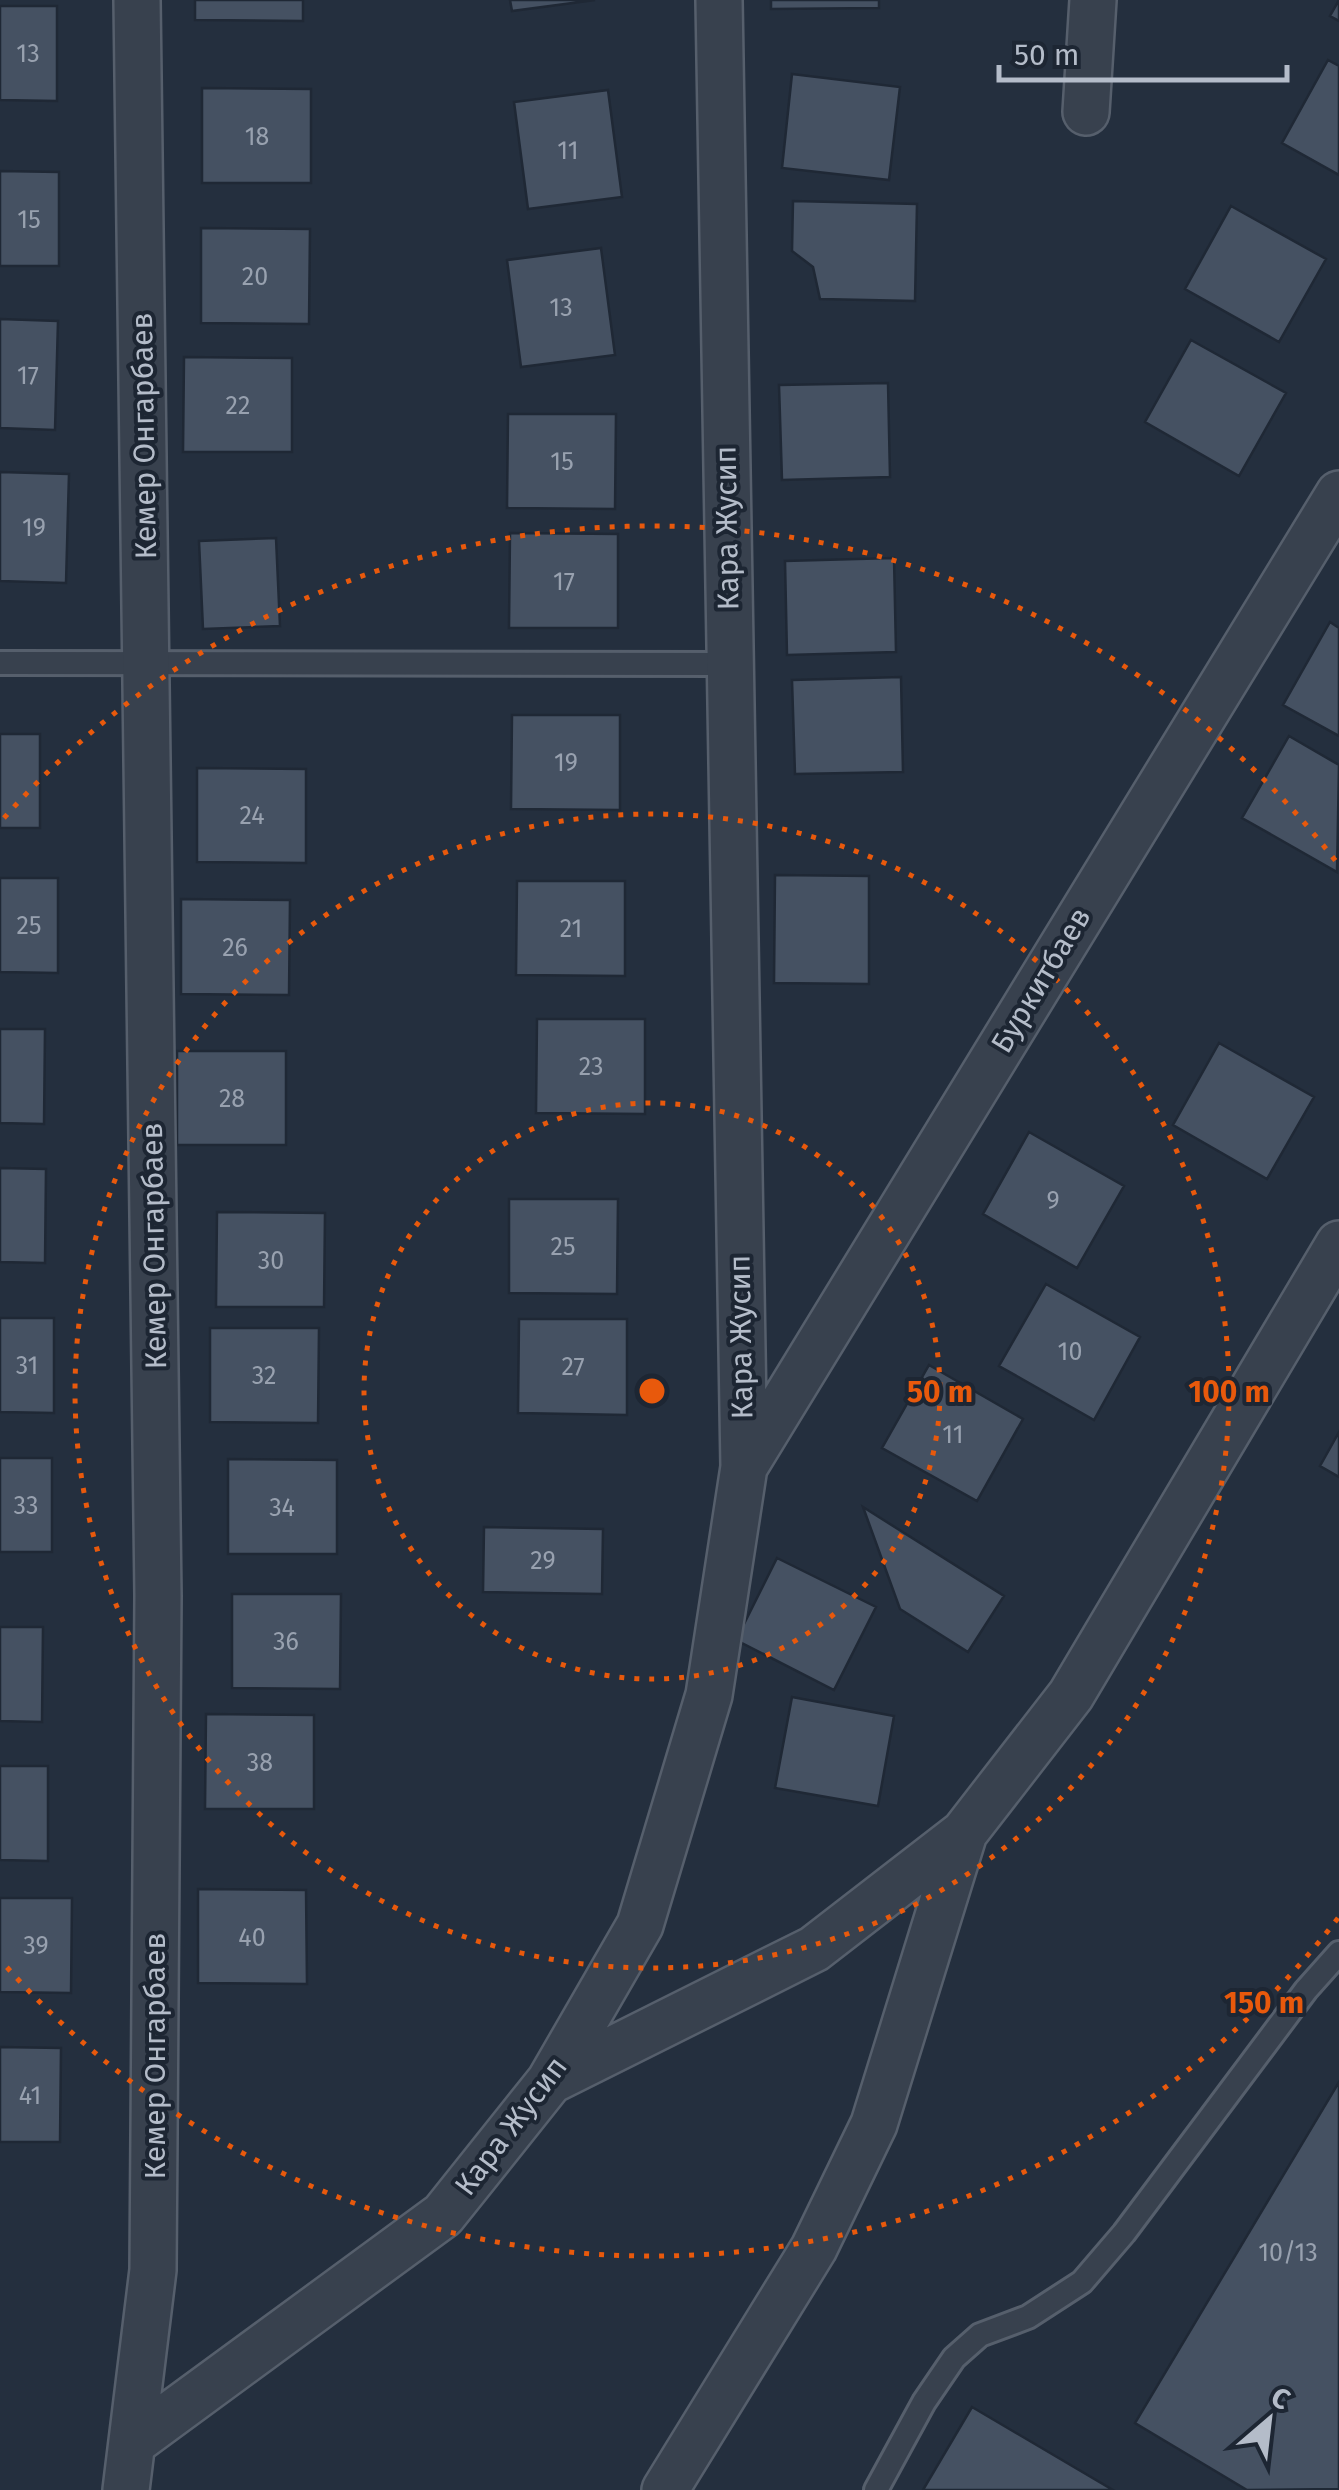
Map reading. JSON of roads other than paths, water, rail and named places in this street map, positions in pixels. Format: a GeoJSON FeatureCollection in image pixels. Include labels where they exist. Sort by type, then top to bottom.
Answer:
{"type":"FeatureCollection","features":[{"type":"Feature","properties":{"kind":"street","name":"Кемер Онгарбаев"},"geometry":{"type":"LineString","coordinates":[[126,2490],[153,2250],[158,1596],[138,0]]}},
{"type":"Feature","properties":{"kind":"street","name":"Кара Жусип"},"geometry":{"type":"LineString","coordinates":[[132,2443],[444,2215],[550,2081],[640,1926],[708,1695],[744,1467],[719,0]]}},
{"type":"Feature","properties":{"kind":"street"},"geometry":{"type":"LineString","coordinates":[[1086,112],[1092,0]]}},
{"type":"Feature","properties":{"kind":"street","name":"Буркитбаев"},"geometry":{"type":"LineString","coordinates":[[744,1467],[1339,494]]}},
{"type":"Feature","properties":{"kind":"street"},"geometry":{"type":"LineString","coordinates":[[550,2081],[814,1949],[964,1833],[1071,1695],[1339,1244]]}},
{"type":"Feature","properties":{"kind":"street"},"geometry":{"type":"LineString","coordinates":[[665,2490],[814,2248],[874,2124],[964,1833]]}},
{"type":"Feature","properties":{"kind":"lane"},"geometry":{"type":"LineString","coordinates":[[0,663],[729,664]]}},
{"type":"Feature","properties":{"kind":"lane"},"geometry":{"type":"LineString","coordinates":[[876,2490],[924,2402],[954,2358],[980,2335],[1028,2317],[1082,2282],[1124,2233],[1306,1990],[1339,1953]]}}]}
